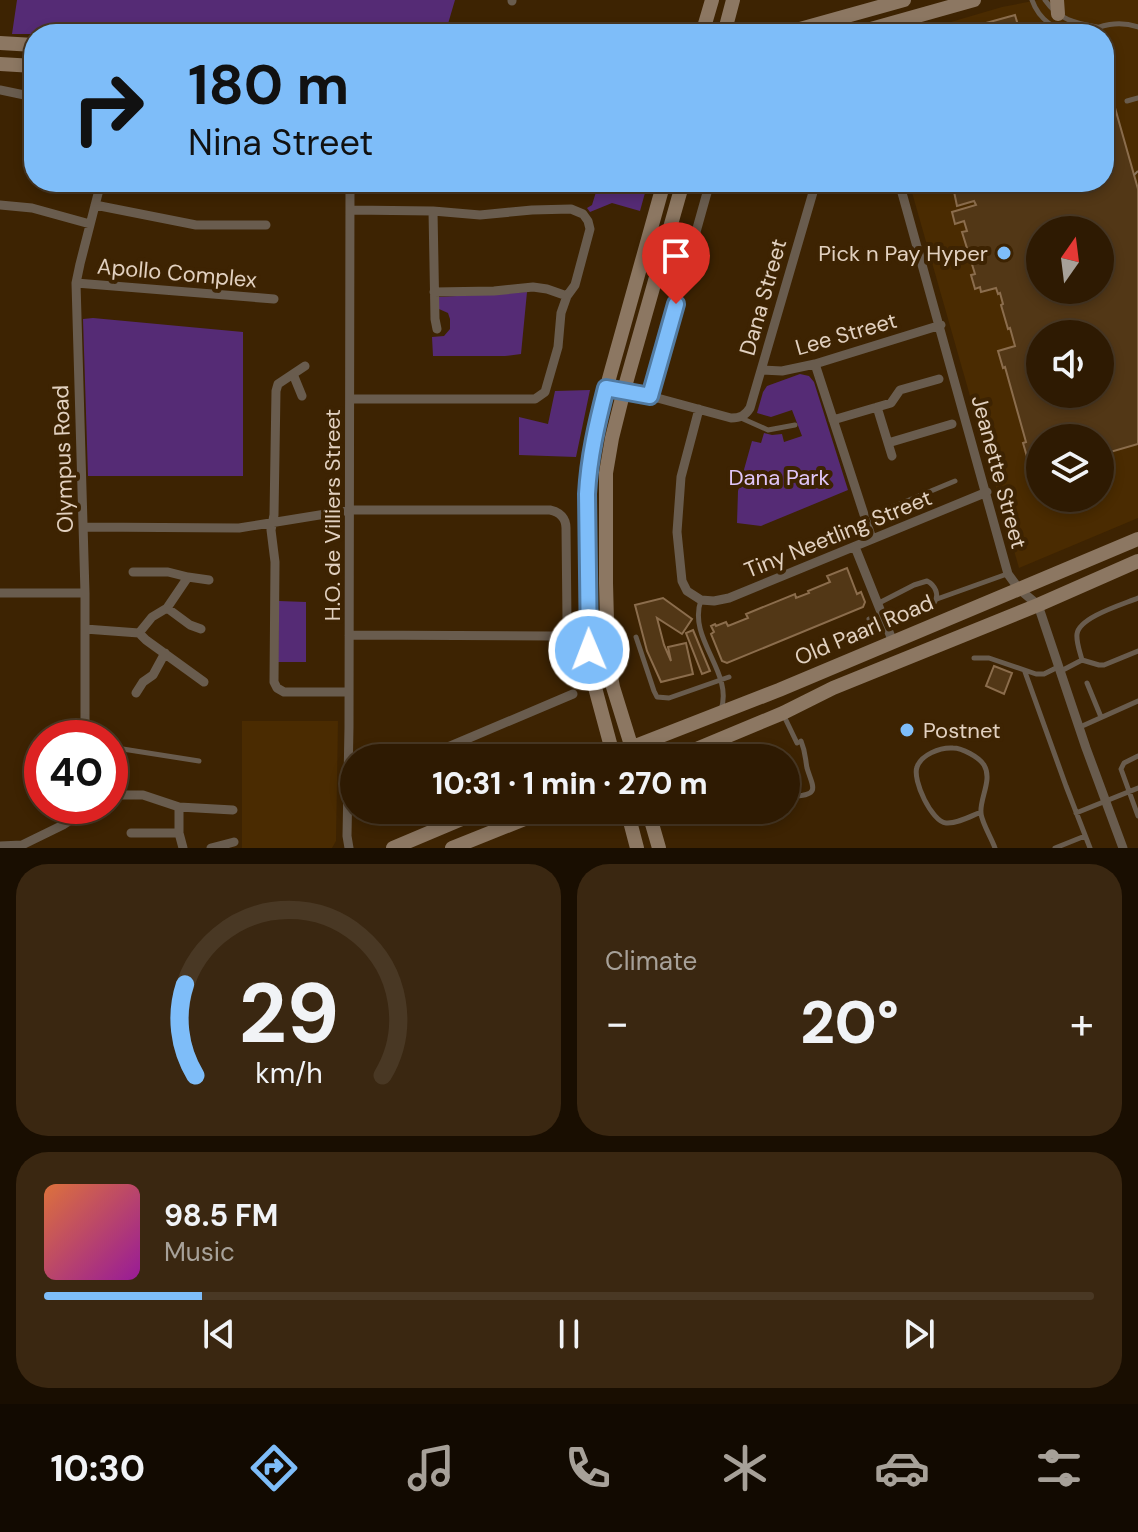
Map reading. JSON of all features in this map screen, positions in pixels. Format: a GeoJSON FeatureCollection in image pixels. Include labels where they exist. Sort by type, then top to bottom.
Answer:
{"type":"FeatureCollection","features":[{"type":"Feature","properties":{"kind":"street"},"geometry":{"type":"LineString","coordinates":[[705,24],[712,0]]}},
{"type":"Feature","properties":{"kind":"street"},"geometry":{"type":"LineString","coordinates":[[727,24],[733,0]]}},
{"type":"Feature","properties":{"kind":"street"},"geometry":{"type":"LineString","coordinates":[[818,24],[904,0]]}},
{"type":"Feature","properties":{"kind":"street"},"geometry":{"type":"LineString","coordinates":[[889,24],[974,0]]}},
{"type":"Feature","properties":{"kind":"street"},"geometry":{"type":"LineString","coordinates":[[0,43],[24,44]]}},
{"type":"Feature","properties":{"kind":"street"},"geometry":{"type":"LineString","coordinates":[[0,64],[24,65]]}},
{"type":"Feature","properties":{"kind":"street"},"geometry":{"type":"LineString","coordinates":[[0,90],[24,95]]}},
{"type":"Feature","properties":{"kind":"street","name":"Olympus Road"},"geometry":{"type":"LineString","coordinates":[[85,720],[84,527],[76,283],[98,192]]}},
{"type":"Feature","properties":{"kind":"street","name":"H.O. de Villiers Street"},"geometry":{"type":"LineString","coordinates":[[350,192],[350,744]]}},
{"type":"Feature","properties":{"kind":"street"},"geometry":{"type":"LineString","coordinates":[[608,744],[590,669],[588,469],[606,388],[661,192]]}},
{"type":"Feature","properties":{"kind":"street"},"geometry":{"type":"LineString","coordinates":[[630,744],[613,687],[607,646],[605,484],[624,390],[680,192]]}},
{"type":"Feature","properties":{"kind":"street"},"geometry":{"type":"LineString","coordinates":[[650,396],[707,192]]}},
{"type":"Feature","properties":{"kind":"street","name":"Dana Street"},"geometry":{"type":"LineString","coordinates":[[740,418],[750,408],[813,192]]}},
{"type":"Feature","properties":{"kind":"street","name":"Jeanette Street"},"geometry":{"type":"LineString","coordinates":[[902,192],[1008,574],[1019,589],[1038,605]]}},
{"type":"Feature","properties":{"kind":"street"},"geometry":{"type":"LineString","coordinates":[[0,205],[42,210],[90,224]]}},
{"type":"Feature","properties":{"kind":"street"},"geometry":{"type":"LineString","coordinates":[[95,205],[196,225],[266,225]]}},
{"type":"Feature","properties":{"kind":"street"},"geometry":{"type":"LineString","coordinates":[[350,399],[540,397],[545,392],[558,347],[561,313],[575,285],[589,233],[588,221],[580,211],[571,209],[480,215],[351,210]]}},
{"type":"Feature","properties":{"kind":"street"},"geometry":{"type":"LineString","coordinates":[[433,211],[437,329]]}},
{"type":"Feature","properties":{"kind":"street","name":"Apollo Complex"},"geometry":{"type":"LineString","coordinates":[[76,283],[274,299]]}},
{"type":"Feature","properties":{"kind":"street"},"geometry":{"type":"LineString","coordinates":[[434,292],[540,287],[567,296]]}},
{"type":"Feature","properties":{"kind":"street","name":"Lee Street"},"geometry":{"type":"LineString","coordinates":[[761,370],[782,371],[815,364],[941,325]]}},
{"type":"Feature","properties":{"kind":"street"},"geometry":{"type":"LineString","coordinates":[[815,364],[872,539]]}},
{"type":"Feature","properties":{"kind":"street"},"geometry":{"type":"LineString","coordinates":[[305,366],[278,384],[276,391],[274,515],[271,530],[275,562],[274,685],[284,692],[349,692]]}},
{"type":"Feature","properties":{"kind":"street"},"geometry":{"type":"LineString","coordinates":[[293,374],[302,396]]}},
{"type":"Feature","properties":{"kind":"street"},"geometry":{"type":"LineString","coordinates":[[833,420],[891,403],[900,390],[939,379]]}},
{"type":"Feature","properties":{"kind":"street"},"geometry":{"type":"LineString","coordinates":[[606,388],[740,418]]}},
{"type":"Feature","properties":{"kind":"street"},"geometry":{"type":"LineString","coordinates":[[877,407],[892,456]]}},
{"type":"Feature","properties":{"kind":"street"},"geometry":{"type":"LineString","coordinates":[[699,409],[681,477],[677,532],[682,581],[687,591],[701,600]]}},
{"type":"Feature","properties":{"kind":"street"},"geometry":{"type":"LineString","coordinates":[[888,443],[952,424]]}},
{"type":"Feature","properties":{"kind":"street","name":"Tiny Neetling Street"},"geometry":{"type":"LineString","coordinates":[[701,600],[729,598],[987,492]]}},
{"type":"Feature","properties":{"kind":"street"},"geometry":{"type":"LineString","coordinates":[[84,527],[239,528],[350,510],[550,510],[558,512],[565,521],[567,621],[564,631],[557,635],[349,635]]}},
{"type":"Feature","properties":{"kind":"street","name":"Old Paarl Road"},"geometry":{"type":"LineString","coordinates":[[653,744],[1138,539]]}},
{"type":"Feature","properties":{"kind":"street"},"geometry":{"type":"LineString","coordinates":[[855,547],[893,642]]}},
{"type":"Feature","properties":{"kind":"street","name":"Old Paarl Road"},"geometry":{"type":"LineString","coordinates":[[709,744],[833,688],[1138,561]]}},
{"type":"Feature","properties":{"kind":"street"},"geometry":{"type":"LineString","coordinates":[[133,572],[168,572],[209,580]]}},
{"type":"Feature","properties":{"kind":"street"},"geometry":{"type":"LineString","coordinates":[[139,633],[152,617],[167,608],[188,577]]}},
{"type":"Feature","properties":{"kind":"street"},"geometry":{"type":"LineString","coordinates":[[0,593],[85,593]]}},
{"type":"Feature","properties":{"kind":"street"},"geometry":{"type":"LineString","coordinates":[[1038,605],[1123,848]]}},
{"type":"Feature","properties":{"kind":"street"},"geometry":{"type":"LineString","coordinates":[[167,608],[201,629]]}},
{"type":"Feature","properties":{"kind":"street"},"geometry":{"type":"LineString","coordinates":[[85,629],[139,633],[204,682]]}},
{"type":"Feature","properties":{"kind":"street"},"geometry":{"type":"LineString","coordinates":[[136,693],[143,682],[153,675],[165,653]]}},
{"type":"Feature","properties":{"kind":"street"},"geometry":{"type":"LineString","coordinates":[[455,744],[573,694]]}},
{"type":"Feature","properties":{"kind":"street"},"geometry":{"type":"LineString","coordinates":[[128,795],[151,796],[179,807],[233,810]]}},
{"type":"Feature","properties":{"kind":"street"},"geometry":{"type":"LineString","coordinates":[[179,807],[179,833],[183,848]]}},
{"type":"Feature","properties":{"kind":"street"},"geometry":{"type":"LineString","coordinates":[[0,846],[18,846],[63,824]]}},
{"type":"Feature","properties":{"kind":"street","name":"H.O. de Villiers Street"},"geometry":{"type":"LineString","coordinates":[[348,824],[349,848]]}},
{"type":"Feature","properties":{"kind":"street"},"geometry":{"type":"LineString","coordinates":[[393,848],[450,824]]}},
{"type":"Feature","properties":{"kind":"street"},"geometry":{"type":"LineString","coordinates":[[452,848],[512,824]]}},
{"type":"Feature","properties":{"kind":"street"},"geometry":{"type":"LineString","coordinates":[[631,824],[637,848]]}},
{"type":"Feature","properties":{"kind":"street"},"geometry":{"type":"LineString","coordinates":[[652,824],[659,848]]}},
{"type":"Feature","properties":{"kind":"street"},"geometry":{"type":"LineString","coordinates":[[131,833],[179,833]]}},
{"type":"Feature","properties":{"kind":"street"},"geometry":{"type":"LineString","coordinates":[[211,848],[234,842]]}},
{"type":"Feature","properties":{"kind":"lane"},"geometry":{"type":"LineString","coordinates":[[1032,0],[1037,11],[1050,24]]}},
{"type":"Feature","properties":{"kind":"lane"},"geometry":{"type":"LineString","coordinates":[[1045,0],[1080,24]]}},
{"type":"Feature","properties":{"kind":"lane"},"geometry":{"type":"LineString","coordinates":[[1111,24],[1137,25]]}},
{"type":"Feature","properties":{"kind":"lane"},"geometry":{"type":"LineString","coordinates":[[1127,101],[1138,98]]}},
{"type":"Feature","properties":{"kind":"lane"},"geometry":{"type":"LineString","coordinates":[[740,418],[768,430],[795,425]]}},
{"type":"Feature","properties":{"kind":"lane"},"geometry":{"type":"LineString","coordinates":[[865,518],[955,481]]}},
{"type":"Feature","properties":{"kind":"lane"},"geometry":{"type":"LineString","coordinates":[[869,619],[934,603],[1008,574]]}},
{"type":"Feature","properties":{"kind":"lane"},"geometry":{"type":"LineString","coordinates":[[878,603],[927,581],[937,593],[936,600]]}},
{"type":"Feature","properties":{"kind":"lane"},"geometry":{"type":"LineString","coordinates":[[1082,660],[1077,635],[1081,625],[1138,598]]}},
{"type":"Feature","properties":{"kind":"lane"},"geometry":{"type":"LineString","coordinates":[[701,600],[698,626],[721,681],[724,701],[720,713]]}},
{"type":"Feature","properties":{"kind":"lane"},"geometry":{"type":"LineString","coordinates":[[636,637],[657,697],[669,698],[729,677]]}},
{"type":"Feature","properties":{"kind":"lane"},"geometry":{"type":"LineString","coordinates":[[974,658],[989,658],[1025,672],[1044,674],[1082,660],[1104,665],[1138,651]]}},
{"type":"Feature","properties":{"kind":"lane"},"geometry":{"type":"LineString","coordinates":[[1025,672],[1090,848]]}},
{"type":"Feature","properties":{"kind":"lane"},"geometry":{"type":"LineString","coordinates":[[1087,683],[1101,717]]}},
{"type":"Feature","properties":{"kind":"lane"},"geometry":{"type":"LineString","coordinates":[[1079,727],[1138,701]]}},
{"type":"Feature","properties":{"kind":"lane"},"geometry":{"type":"LineString","coordinates":[[783,713],[806,753],[813,783],[813,790],[800,797]]}},
{"type":"Feature","properties":{"kind":"lane"},"geometry":{"type":"LineString","coordinates":[[981,812],[951,823],[938,820],[916,779],[918,763],[925,756],[953,748],[976,757],[984,765],[986,773],[981,812],[995,848]]}},
{"type":"Feature","properties":{"kind":"lane"},"geometry":{"type":"LineString","coordinates":[[128,750],[199,761]]}},
{"type":"Feature","properties":{"kind":"lane"},"geometry":{"type":"LineString","coordinates":[[1138,756],[1122,765],[1121,772],[1138,816]]}},
{"type":"Feature","properties":{"kind":"lane"},"geometry":{"type":"LineString","coordinates":[[1076,813],[1138,788]]}},
{"type":"Feature","properties":{"kind":"lane"},"geometry":{"type":"LineString","coordinates":[[1055,848],[1085,836]]}},
{"type":"Feature","properties":{"kind":"path"},"geometry":{"type":"LineString","coordinates":[[1134,175],[1138,171]]}},
{"type":"Feature","properties":{"kind":"shaded area"},"geometry":{"type":"Polygon","coordinates":[[[1038,0],[1138,0],[1138,518],[1019,568],[912,192],[1114,192],[1114,24],[944,24],[1038,0]]]}},
{"type":"Feature","properties":{"kind":"shaded area"},"geometry":{"type":"Polygon","coordinates":[[[242,721],[338,721],[336,841],[332,848],[242,848],[242,721]]]}},
{"type":"Feature","properties":{"kind":"green space"},"geometry":{"type":"Polygon","coordinates":[[[17,0],[455,0],[448,24],[24,24],[24,34],[12,34],[17,0]]]}},
{"type":"Feature","properties":{"kind":"green space"},"geometry":{"type":"Polygon","coordinates":[[[596,192],[645,192],[640,211],[612,203],[590,212],[587,208],[592,205],[596,192]]]}},
{"type":"Feature","properties":{"kind":"green space"},"geometry":{"type":"Polygon","coordinates":[[[527,292],[521,354],[433,356],[432,337],[444,336],[450,329],[448,313],[439,309],[439,297],[527,292]]]}},
{"type":"Feature","properties":{"kind":"green space"},"geometry":{"type":"Polygon","coordinates":[[[83,319],[243,332],[243,476],[88,476],[83,319]]]}},
{"type":"Feature","properties":{"kind":"green space","name":"Dana Park"},"geometry":{"type":"Polygon","coordinates":[[[800,374],[809,376],[814,382],[848,490],[761,526],[737,523],[738,491],[752,441],[761,443],[764,433],[782,434],[784,442],[802,436],[792,410],[771,417],[757,413],[763,392],[767,386],[800,374]]]}},
{"type":"Feature","properties":{"kind":"green space"},"geometry":{"type":"Polygon","coordinates":[[[590,390],[576,457],[519,455],[519,417],[548,424],[555,391],[590,390]]]}},
{"type":"Feature","properties":{"kind":"green space"},"geometry":{"type":"Polygon","coordinates":[[[279,601],[306,602],[306,662],[278,662],[279,601]]]}},
{"type":"Feature","properties":{"kind":"building"},"geometry":{"type":"Polygon","coordinates":[[[1015,15],[1018,24],[982,24],[1015,15]]]}},
{"type":"Feature","properties":{"kind":"building","name":"Pick n Pay Hyper"},"geometry":{"type":"Polygon","coordinates":[[[1114,104],[1138,189],[1138,444],[1114,451],[1114,424],[1026,424],[1026,442],[998,351],[1015,346],[1000,293],[996,288],[981,292],[980,287],[975,289],[971,275],[975,274],[962,232],[967,231],[964,221],[955,224],[952,212],[976,205],[974,201],[957,206],[954,192],[1114,192],[1114,104]]]}},
{"type":"Feature","properties":{"kind":"building"},"geometry":{"type":"Polygon","coordinates":[[[847,568],[857,594],[861,592],[865,602],[863,607],[727,663],[722,661],[711,626],[726,622],[728,626],[748,618],[746,614],[795,594],[796,598],[809,593],[830,582],[827,576],[847,568]]]}},
{"type":"Feature","properties":{"kind":"building"},"geometry":{"type":"Polygon","coordinates":[[[663,598],[692,619],[682,634],[657,618],[671,661],[668,647],[686,643],[693,674],[661,682],[647,651],[635,605],[663,598]]]}},
{"type":"Feature","properties":{"kind":"building"},"geometry":{"type":"Polygon","coordinates":[[[693,630],[710,671],[702,674],[686,633],[693,630]]]}},
{"type":"Feature","properties":{"kind":"building"},"geometry":{"type":"Polygon","coordinates":[[[994,666],[1012,673],[1004,694],[986,686],[994,666]]]}},
{"type":"Feature","properties":{"kind":"place","name":"Pick n Pay Hyper"},"geometry":{"type":"Point","coordinates":[1004,253]}},
{"type":"Feature","properties":{"kind":"place","name":"Postnet"},"geometry":{"type":"Point","coordinates":[907,730]}},
{"type":"Feature","properties":{"kind":"route"},"geometry":{"type":"LineString","coordinates":[[589,650],[588,469],[606,388],[650,396],[676,304]]}}]}
